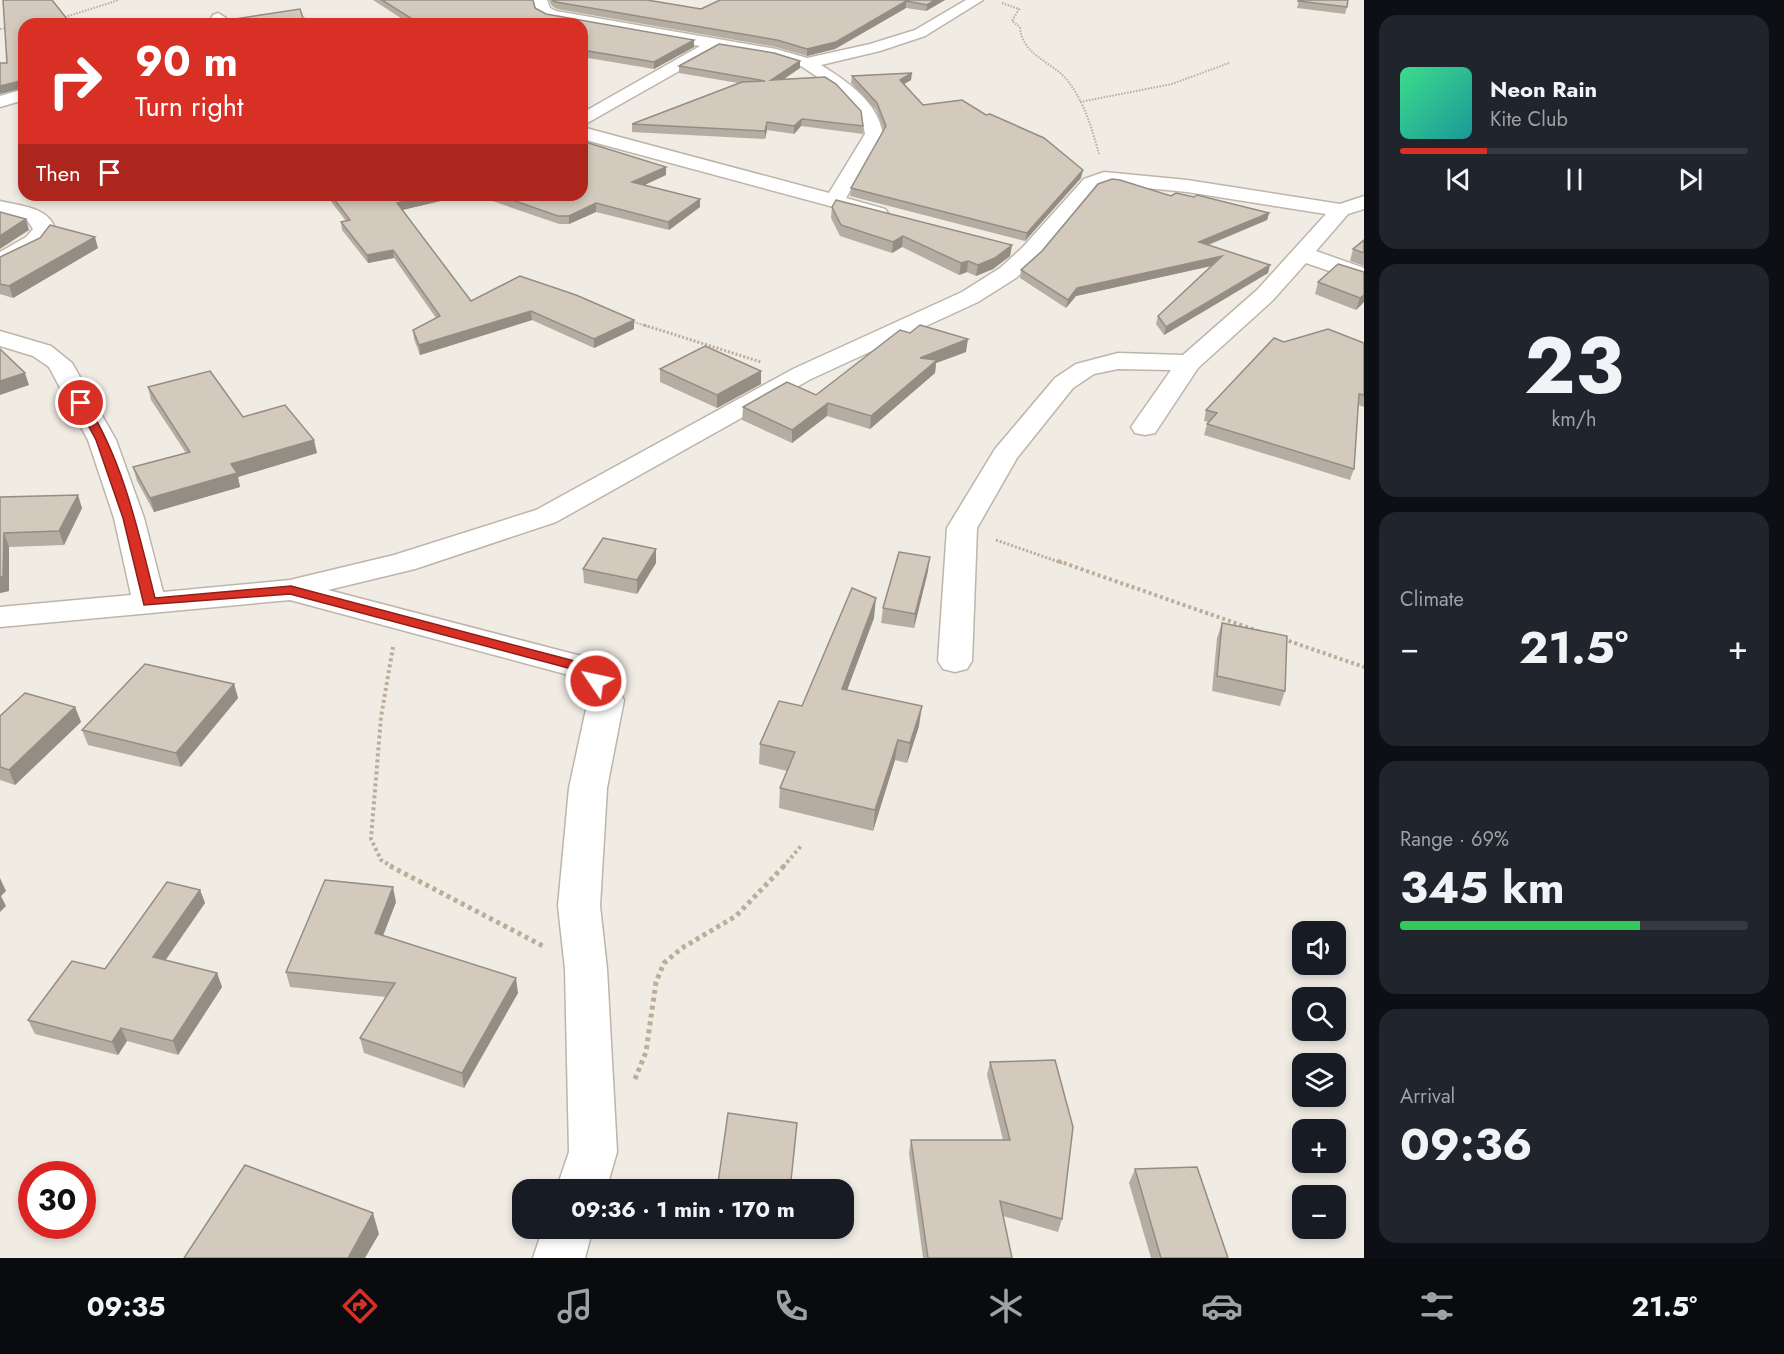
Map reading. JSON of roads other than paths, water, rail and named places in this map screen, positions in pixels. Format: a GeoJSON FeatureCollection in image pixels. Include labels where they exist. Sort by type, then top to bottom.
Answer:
{"type":"FeatureCollection","features":[{"type":"Feature","properties":{"kind":"street"},"geometry":{"type":"LineString","coordinates":[[540,0],[545,13],[574,18]]}},
{"type":"Feature","properties":{"kind":"street"},"geometry":{"type":"LineString","coordinates":[[807,63],[874,48],[920,33],[976,0]]}},
{"type":"Feature","properties":{"kind":"street"},"geometry":{"type":"LineString","coordinates":[[588,21],[776,54],[807,63],[843,86],[871,117],[874,134],[834,202]]}},
{"type":"Feature","properties":{"kind":"street"},"geometry":{"type":"LineString","coordinates":[[588,118],[716,43]]}},
{"type":"Feature","properties":{"kind":"street"},"geometry":{"type":"LineString","coordinates":[[0,102],[18,96]]}},
{"type":"Feature","properties":{"kind":"street"},"geometry":{"type":"LineString","coordinates":[[588,135],[892,217]]}},
{"type":"Feature","properties":{"kind":"street"},"geometry":{"type":"LineString","coordinates":[[0,617],[291,590],[404,562],[546,516],[802,374],[970,297],[1008,273],[1019,249],[1091,183],[1104,178],[1353,206]]}},
{"type":"Feature","properties":{"kind":"street"},"geometry":{"type":"LineString","coordinates":[[1145,427],[1189,363],[1265,295],[1300,253],[1353,206]]}},
{"type":"Feature","properties":{"kind":"street"},"geometry":{"type":"LineString","coordinates":[[0,207],[34,216],[42,221],[44,229],[34,242],[0,261]]}},
{"type":"Feature","properties":{"kind":"street"},"geometry":{"type":"LineString","coordinates":[[1300,253],[1364,276]]}},
{"type":"Feature","properties":{"kind":"street"},"geometry":{"type":"LineString","coordinates":[[0,339],[42,351],[59,363],[102,440],[129,518],[149,602]]}},
{"type":"Feature","properties":{"kind":"street"},"geometry":{"type":"LineString","coordinates":[[956,661],[962,528],[1005,455],[1064,383],[1085,369],[1118,361],[1189,363]]}},
{"type":"Feature","properties":{"kind":"street"},"geometry":{"type":"LineString","coordinates":[[291,590],[577,666],[596,681],[606,700],[588,788],[579,906],[586,969],[593,1152],[584,1179]]}},
{"type":"Feature","properties":{"kind":"street"},"geometry":{"type":"LineString","coordinates":[[559,1258],[565,1239]]}}]}
